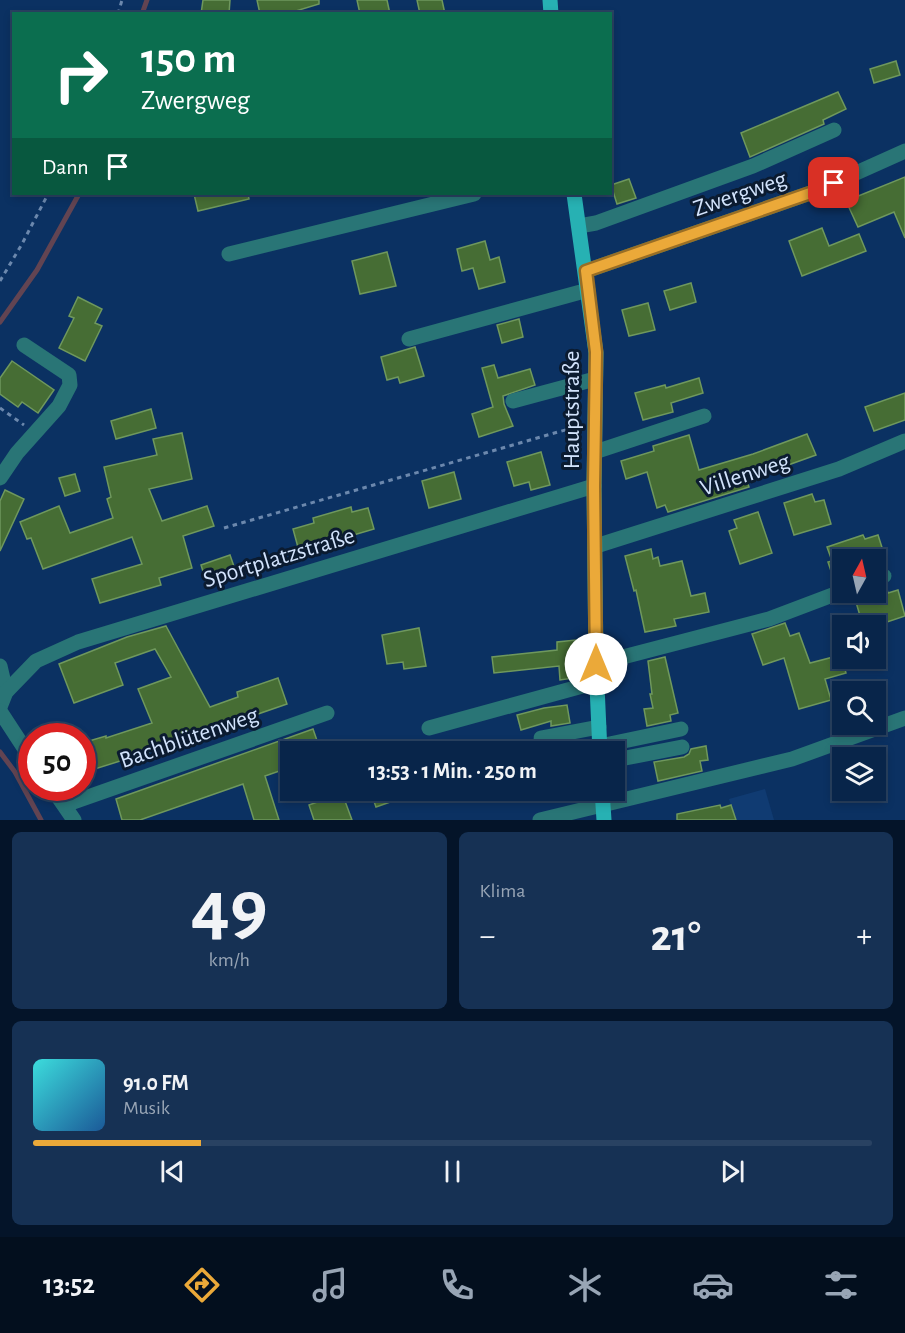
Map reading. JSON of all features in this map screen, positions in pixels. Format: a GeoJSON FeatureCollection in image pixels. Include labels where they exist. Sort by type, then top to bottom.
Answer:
{"type":"FeatureCollection","features":[{"type":"Feature","properties":{"kind":"main road","name":"Hauptstraße"},"geometry":{"type":"LineString","coordinates":[[574,195],[596,352],[594,486],[596,664],[600,741]]}},
{"type":"Feature","properties":{"kind":"street"},"geometry":{"type":"LineString","coordinates":[[579,226],[596,223],[753,166],[834,130]]}},
{"type":"Feature","properties":{"kind":"street","name":"Zwergweg"},"geometry":{"type":"LineString","coordinates":[[586,271],[816,191],[905,151]]}},
{"type":"Feature","properties":{"kind":"street"},"geometry":{"type":"LineString","coordinates":[[229,254],[470,195]]}},
{"type":"Feature","properties":{"kind":"street"},"geometry":{"type":"LineString","coordinates":[[409,339],[588,290]]}},
{"type":"Feature","properties":{"kind":"street"},"geometry":{"type":"LineString","coordinates":[[0,478],[17,453],[59,406],[70,385],[69,375],[24,345]]}},
{"type":"Feature","properties":{"kind":"street"},"geometry":{"type":"LineString","coordinates":[[513,401],[595,379]]}},
{"type":"Feature","properties":{"kind":"street"},"geometry":{"type":"LineString","coordinates":[[594,453],[704,416]]}},
{"type":"Feature","properties":{"kind":"street","name":"Villenweg"},"geometry":{"type":"LineString","coordinates":[[596,546],[839,469],[905,441]]}},
{"type":"Feature","properties":{"kind":"street","name":"Sportplatzstraße"},"geometry":{"type":"LineString","coordinates":[[0,709],[6,692],[36,661],[78,642],[594,486]]}},
{"type":"Feature","properties":{"kind":"street"},"geometry":{"type":"LineString","coordinates":[[596,664],[768,619],[832,595]]}},
{"type":"Feature","properties":{"kind":"street"},"geometry":{"type":"LineString","coordinates":[[0,666],[6,692]]}},
{"type":"Feature","properties":{"kind":"street"},"geometry":{"type":"LineString","coordinates":[[429,728],[597,682]]}},
{"type":"Feature","properties":{"kind":"street"},"geometry":{"type":"LineString","coordinates":[[0,709],[18,738]]}},
{"type":"Feature","properties":{"kind":"street","name":"Bachblütenweg"},"geometry":{"type":"LineString","coordinates":[[65,805],[327,713]]}},
{"type":"Feature","properties":{"kind":"street"},"geometry":{"type":"LineString","coordinates":[[540,820],[792,759],[905,718]]}},
{"type":"Feature","properties":{"kind":"street"},"geometry":{"type":"LineString","coordinates":[[542,738],[599,727]]}},
{"type":"Feature","properties":{"kind":"street"},"geometry":{"type":"LineString","coordinates":[[625,743],[681,729]]}},
{"type":"Feature","properties":{"kind":"street"},"geometry":{"type":"LineString","coordinates":[[625,758],[682,747]]}},
{"type":"Feature","properties":{"kind":"street"},"geometry":{"type":"LineString","coordinates":[[62,801],[74,820]]}},
{"type":"Feature","properties":{"kind":"path"},"geometry":{"type":"LineString","coordinates":[[0,281],[47,195]]}},
{"type":"Feature","properties":{"kind":"path"},"geometry":{"type":"LineString","coordinates":[[0,408],[35,433]]}},
{"type":"Feature","properties":{"kind":"path"},"geometry":{"type":"LineString","coordinates":[[224,528],[595,422]]}},
{"type":"Feature","properties":{"kind":"shaded area"},"geometry":{"type":"Polygon","coordinates":[[[765,789],[774,820],[736,820],[729,799],[765,789]]]}},
{"type":"Feature","properties":{"kind":"building"},"geometry":{"type":"Polygon","coordinates":[[[203,0],[230,0],[229,12],[201,12],[203,0]]]}},
{"type":"Feature","properties":{"kind":"building"},"geometry":{"type":"Polygon","coordinates":[[[257,0],[319,0],[319,4],[293,12],[260,12],[257,0]]]}},
{"type":"Feature","properties":{"kind":"building"},"geometry":{"type":"Polygon","coordinates":[[[357,0],[387,0],[390,12],[360,12],[357,0]]]}},
{"type":"Feature","properties":{"kind":"building"},"geometry":{"type":"Polygon","coordinates":[[[417,0],[442,0],[445,12],[420,12],[417,0]]]}},
{"type":"Feature","properties":{"kind":"building"},"geometry":{"type":"Polygon","coordinates":[[[896,61],[900,75],[874,83],[870,69],[896,61]]]}},
{"type":"Feature","properties":{"kind":"building"},"geometry":{"type":"Polygon","coordinates":[[[838,92],[846,109],[823,120],[824,124],[750,157],[741,133],[838,92]]]}},
{"type":"Feature","properties":{"kind":"building"},"geometry":{"type":"Polygon","coordinates":[[[905,177],[905,238],[894,212],[858,227],[846,201],[905,177]]]}},
{"type":"Feature","properties":{"kind":"building"},"geometry":{"type":"Polygon","coordinates":[[[629,179],[636,198],[617,204],[612,185],[629,179]]]}},
{"type":"Feature","properties":{"kind":"building"},"geometry":{"type":"Polygon","coordinates":[[[194,195],[248,195],[249,199],[198,211],[194,195]]]}},
{"type":"Feature","properties":{"kind":"building"},"geometry":{"type":"Polygon","coordinates":[[[822,228],[829,246],[859,234],[866,251],[802,276],[789,241],[822,228]]]}},
{"type":"Feature","properties":{"kind":"building"},"geometry":{"type":"Polygon","coordinates":[[[485,241],[490,260],[499,257],[505,282],[479,289],[473,268],[462,271],[457,249],[485,241]]]}},
{"type":"Feature","properties":{"kind":"building"},"geometry":{"type":"Polygon","coordinates":[[[387,252],[396,286],[360,294],[352,261],[387,252]]]}},
{"type":"Feature","properties":{"kind":"building"},"geometry":{"type":"Polygon","coordinates":[[[691,283],[696,302],[670,310],[664,291],[691,283]]]}},
{"type":"Feature","properties":{"kind":"building"},"geometry":{"type":"Polygon","coordinates":[[[78,297],[102,309],[95,323],[102,326],[85,361],[59,348],[74,318],[69,316],[78,297]]]}},
{"type":"Feature","properties":{"kind":"building"},"geometry":{"type":"Polygon","coordinates":[[[648,303],[655,330],[629,336],[622,310],[648,303]]]}},
{"type":"Feature","properties":{"kind":"building"},"geometry":{"type":"Polygon","coordinates":[[[519,319],[523,337],[502,343],[497,325],[519,319]]]}},
{"type":"Feature","properties":{"kind":"building"},"geometry":{"type":"Polygon","coordinates":[[[415,347],[424,376],[400,383],[398,377],[387,380],[381,357],[415,347]]]}},
{"type":"Feature","properties":{"kind":"building"},"geometry":{"type":"Polygon","coordinates":[[[12,361],[54,390],[38,413],[22,402],[18,407],[0,394],[0,378],[12,361]]]}},
{"type":"Feature","properties":{"kind":"building"},"geometry":{"type":"Polygon","coordinates":[[[494,365],[498,378],[530,369],[535,385],[503,396],[513,426],[479,437],[472,414],[493,407],[482,368],[494,365]]]}},
{"type":"Feature","properties":{"kind":"building"},"geometry":{"type":"Polygon","coordinates":[[[699,378],[703,393],[671,403],[673,412],[643,420],[635,393],[665,385],[666,388],[699,378]]]}},
{"type":"Feature","properties":{"kind":"building"},"geometry":{"type":"Polygon","coordinates":[[[905,393],[905,420],[874,431],[865,407],[905,393]]]}},
{"type":"Feature","properties":{"kind":"building"},"geometry":{"type":"Polygon","coordinates":[[[151,409],[156,428],[116,439],[111,421],[151,409]]]}},
{"type":"Feature","properties":{"kind":"building"},"geometry":{"type":"Polygon","coordinates":[[[182,433],[192,479],[149,489],[162,521],[207,506],[214,526],[183,536],[192,568],[159,578],[161,585],[100,603],[92,579],[142,564],[132,537],[43,569],[31,538],[27,539],[20,522],[59,506],[70,533],[113,518],[107,499],[111,497],[104,467],[157,455],[153,439],[182,433]]]}},
{"type":"Feature","properties":{"kind":"building"},"geometry":{"type":"Polygon","coordinates":[[[807,434],[816,455],[752,478],[753,480],[747,481],[749,487],[668,512],[665,505],[657,508],[647,472],[626,479],[621,461],[654,451],[653,446],[689,435],[699,470],[753,454],[807,434]]]}},
{"type":"Feature","properties":{"kind":"building"},"geometry":{"type":"Polygon","coordinates":[[[541,452],[550,485],[531,490],[529,482],[514,486],[507,462],[541,452]]]}},
{"type":"Feature","properties":{"kind":"building"},"geometry":{"type":"Polygon","coordinates":[[[454,472],[461,499],[429,508],[422,481],[454,472]]]}},
{"type":"Feature","properties":{"kind":"building"},"geometry":{"type":"Polygon","coordinates":[[[75,474],[80,491],[65,496],[59,478],[75,474]]]}},
{"type":"Feature","properties":{"kind":"building"},"geometry":{"type":"Polygon","coordinates":[[[5,490],[24,499],[0,551],[0,501],[5,490]]]}},
{"type":"Feature","properties":{"kind":"building"},"geometry":{"type":"Polygon","coordinates":[[[812,494],[815,502],[824,500],[831,524],[794,535],[784,503],[812,494]]]}},
{"type":"Feature","properties":{"kind":"building"},"geometry":{"type":"Polygon","coordinates":[[[351,507],[352,512],[368,508],[374,529],[350,536],[352,543],[322,551],[321,544],[299,551],[293,529],[314,523],[313,518],[351,507]]]}},
{"type":"Feature","properties":{"kind":"building"},"geometry":{"type":"Polygon","coordinates":[[[758,512],[772,553],[740,564],[729,531],[737,528],[734,520],[758,512]]]}},
{"type":"Feature","properties":{"kind":"building"},"geometry":{"type":"Polygon","coordinates":[[[863,535],[865,539],[878,535],[882,549],[832,549],[832,561],[827,547],[863,535]]]}},
{"type":"Feature","properties":{"kind":"building"},"geometry":{"type":"Polygon","coordinates":[[[651,549],[653,559],[658,557],[660,566],[682,561],[691,596],[705,593],[709,612],[674,619],[676,626],[645,632],[636,590],[634,591],[625,556],[651,549]]]}},
{"type":"Feature","properties":{"kind":"building"},"geometry":{"type":"Polygon","coordinates":[[[230,555],[237,575],[207,584],[201,565],[230,555]]]}},
{"type":"Feature","properties":{"kind":"building"},"geometry":{"type":"Polygon","coordinates":[[[832,561],[832,574],[828,562],[832,561]]]}},
{"type":"Feature","properties":{"kind":"building"},"geometry":{"type":"Polygon","coordinates":[[[886,586],[888,593],[898,590],[905,616],[886,622],[886,615],[860,615],[856,603],[886,603],[886,586]]]}},
{"type":"Feature","properties":{"kind":"building"},"geometry":{"type":"Polygon","coordinates":[[[785,623],[790,636],[799,633],[810,663],[832,657],[832,669],[845,669],[846,673],[825,679],[831,700],[799,709],[784,658],[763,665],[752,634],[785,623]]]}},
{"type":"Feature","properties":{"kind":"building"},"geometry":{"type":"Polygon","coordinates":[[[166,626],[210,707],[238,697],[237,692],[278,678],[287,704],[229,724],[231,729],[191,742],[190,739],[96,769],[96,739],[106,736],[106,738],[152,723],[138,689],[171,677],[155,649],[115,663],[123,685],[74,703],[59,664],[127,637],[166,626]]]}},
{"type":"Feature","properties":{"kind":"building"},"geometry":{"type":"Polygon","coordinates":[[[419,628],[426,666],[404,669],[403,662],[387,664],[382,635],[419,628]]]}},
{"type":"Feature","properties":{"kind":"building"},"geometry":{"type":"Polygon","coordinates":[[[576,640],[580,677],[560,680],[559,666],[494,673],[492,657],[557,650],[557,642],[576,640]]]}},
{"type":"Feature","properties":{"kind":"building"},"geometry":{"type":"Polygon","coordinates":[[[665,657],[678,713],[670,715],[671,721],[647,726],[644,709],[653,708],[648,661],[665,657]]]}},
{"type":"Feature","properties":{"kind":"building"},"geometry":{"type":"Polygon","coordinates":[[[567,705],[570,723],[551,726],[551,721],[521,730],[517,715],[567,705]]]}},
{"type":"Feature","properties":{"kind":"building"},"geometry":{"type":"Polygon","coordinates":[[[313,729],[317,741],[280,741],[280,771],[265,776],[279,820],[254,820],[243,784],[140,820],[122,820],[116,799],[313,729]]]}},
{"type":"Feature","properties":{"kind":"building"},"geometry":{"type":"Polygon","coordinates":[[[706,746],[708,760],[700,761],[702,771],[658,781],[654,762],[684,757],[691,749],[706,746]]]}},
{"type":"Feature","properties":{"kind":"building"},"geometry":{"type":"Polygon","coordinates":[[[320,801],[345,801],[352,820],[314,820],[309,805],[320,801]]]}},
{"type":"Feature","properties":{"kind":"building"},"geometry":{"type":"Polygon","coordinates":[[[374,801],[393,801],[376,807],[374,801]]]}},
{"type":"Feature","properties":{"kind":"building"},"geometry":{"type":"Polygon","coordinates":[[[720,805],[721,808],[731,805],[736,820],[677,820],[677,814],[720,805]]]}},
{"type":"Feature","properties":{"kind":"waterway"},"geometry":{"type":"LineString","coordinates":[[143,12],[147,0]]}},
{"type":"Feature","properties":{"kind":"waterway"},"geometry":{"type":"LineString","coordinates":[[0,322],[37,270],[78,195]]}},
{"type":"Feature","properties":{"kind":"waterway"},"geometry":{"type":"LineString","coordinates":[[0,752],[15,772],[41,820]]}},
{"type":"Feature","properties":{"kind":"route"},"geometry":{"type":"LineString","coordinates":[[596,664],[594,486],[596,352],[586,271],[834,183]]}}]}
